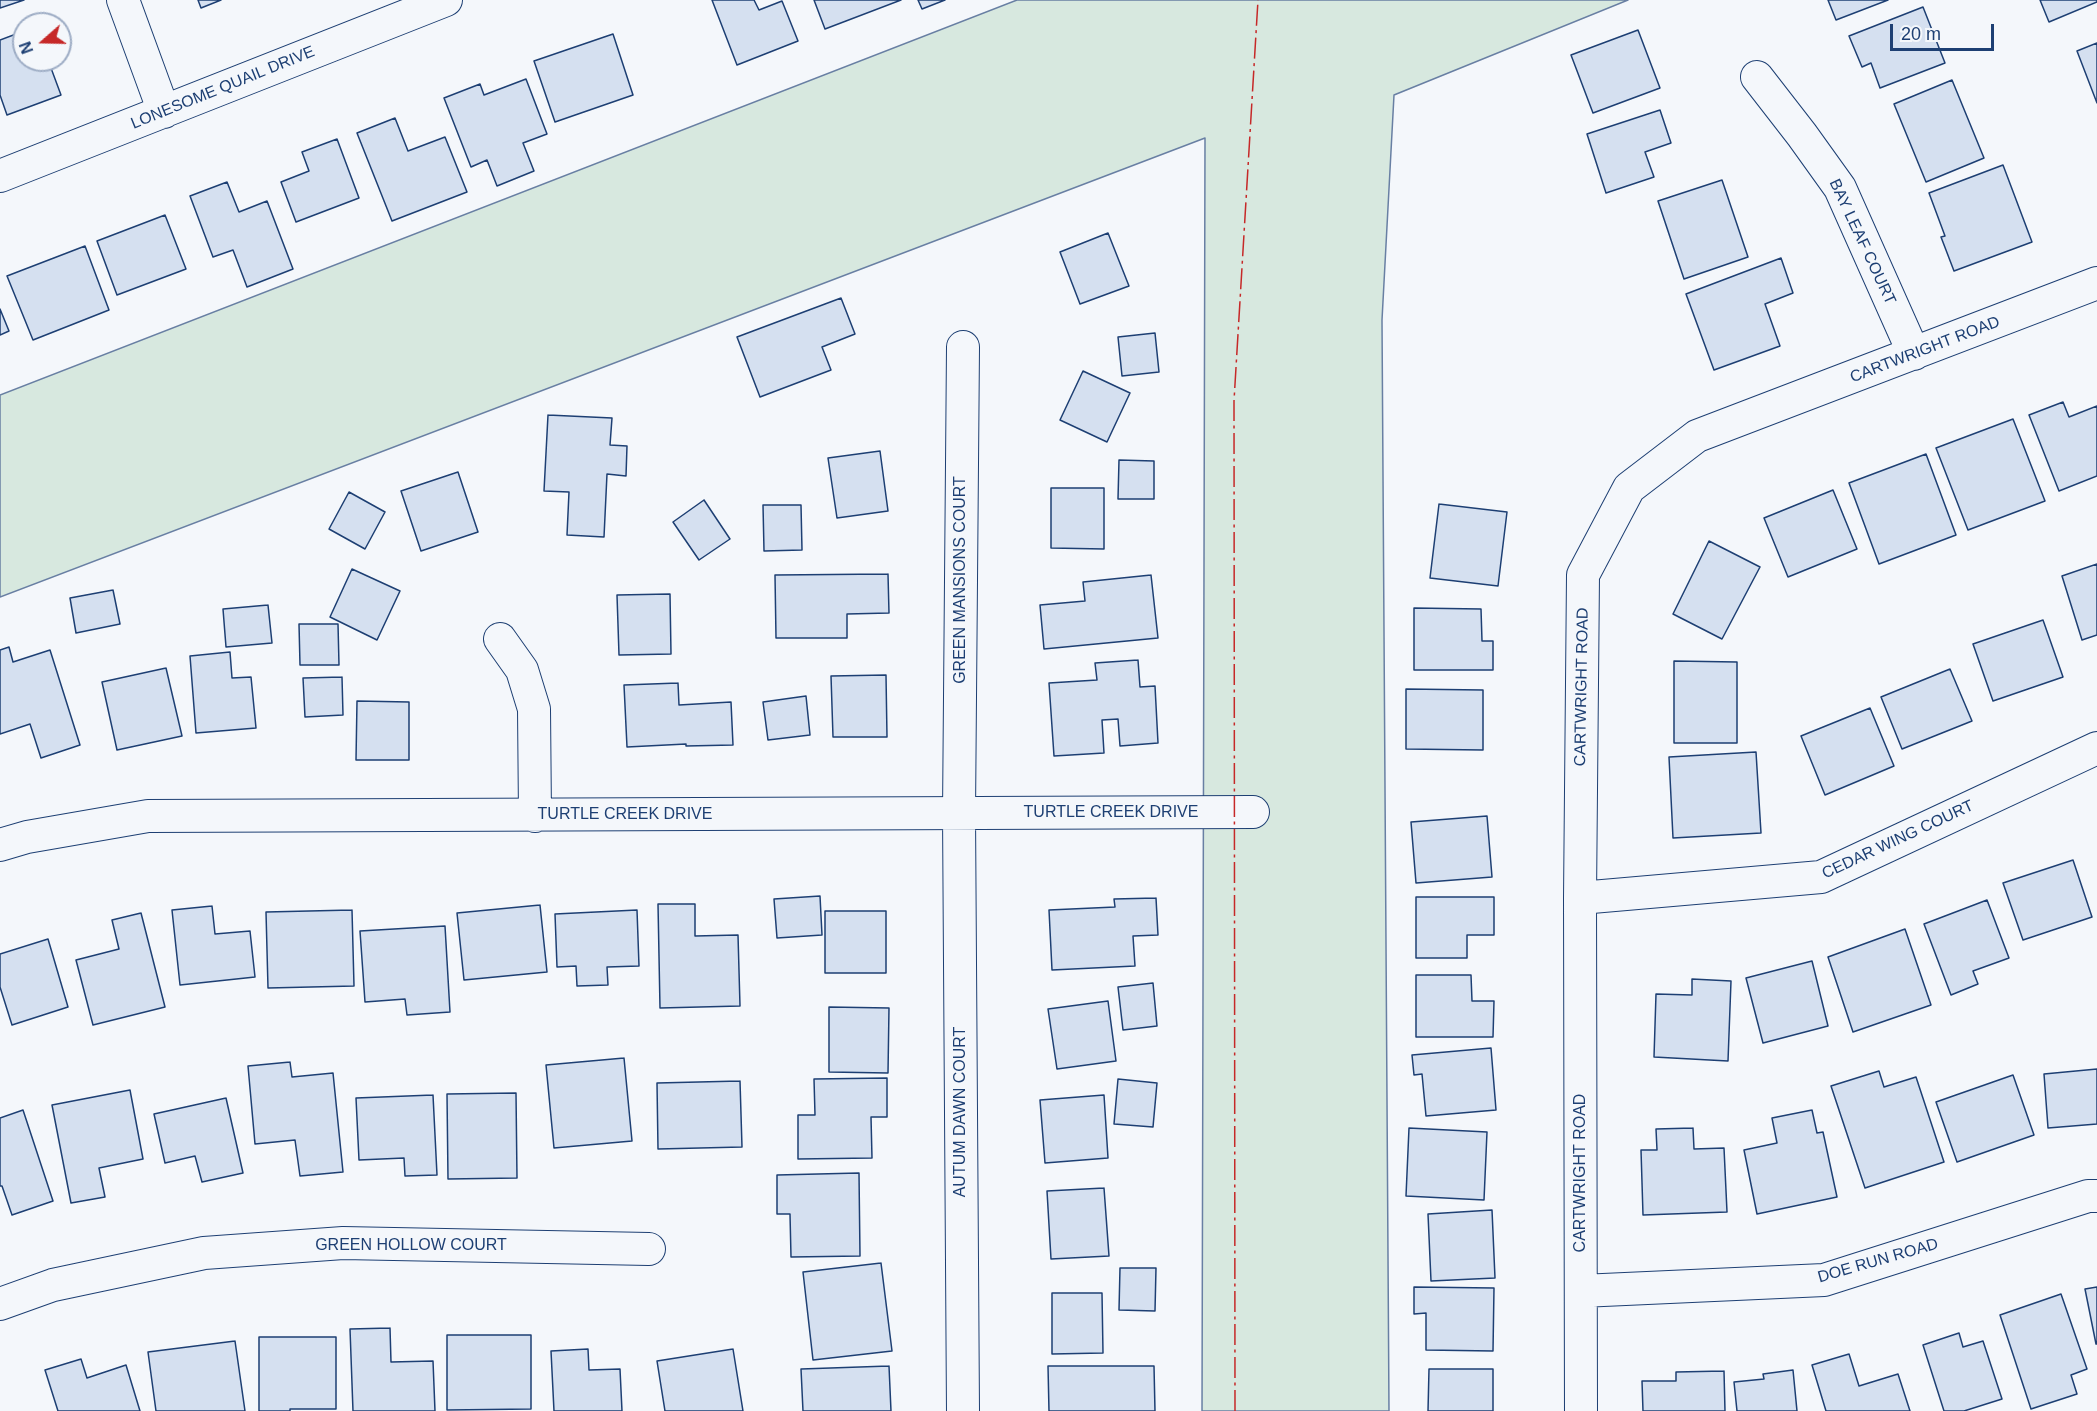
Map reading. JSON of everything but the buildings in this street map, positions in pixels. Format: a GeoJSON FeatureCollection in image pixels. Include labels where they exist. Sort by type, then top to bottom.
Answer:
{"type":"FeatureCollection","features":[{"type":"Feature","properties":{"kind":"street"},"geometry":{"type":"LineString","coordinates":[[123,0],[164,112]]}},
{"type":"Feature","properties":{"kind":"street","name":"LONESOME QUAIL DRIVE"},"geometry":{"type":"LineString","coordinates":[[0,176],[446,0]]}},
{"type":"Feature","properties":{"kind":"street","name":"BAY LEAF COURT"},"geometry":{"type":"LineString","coordinates":[[1757,77],[1840,188],[1914,354]]}},
{"type":"Feature","properties":{"kind":"street","name":"CARTWRIGHT ROAD"},"geometry":{"type":"LineString","coordinates":[[1581,1411],[1580,898],[1583,574],[1629,488],[1697,436],[2097,283]]}},
{"type":"Feature","properties":{"kind":"street","name":"GREEN MANSIONS COURT"},"geometry":{"type":"LineString","coordinates":[[959,813],[963,347]]}},
{"type":"Feature","properties":{"kind":"street"},"geometry":{"type":"LineString","coordinates":[[500,639],[522,670],[534,709],[535,816]]}},
{"type":"Feature","properties":{"kind":"street","name":"CEDAR WING COURT"},"geometry":{"type":"LineString","coordinates":[[1580,898],[1821,877],[2097,748]]}},
{"type":"Feature","properties":{"kind":"street","name":"TURTLE CREEK DRIVE"},"geometry":{"type":"LineString","coordinates":[[0,845],[27,837],[148,816],[1253,812]]}},
{"type":"Feature","properties":{"kind":"street","name":"AUTUM DAWN COURT"},"geometry":{"type":"LineString","coordinates":[[959,813],[963,1411]]}},
{"type":"Feature","properties":{"kind":"street","name":"DOE RUN ROAD"},"geometry":{"type":"LineString","coordinates":[[1581,1291],[1824,1280],[2088,1196],[2097,1196]]}},
{"type":"Feature","properties":{"kind":"street","name":"GREEN HOLLOW COURT"},"geometry":{"type":"LineString","coordinates":[[0,1304],[53,1285],[204,1253],[343,1243],[649,1249]]}},
{"type":"Feature","properties":{"kind":"shaded area"},"geometry":{"type":"Polygon","coordinates":[[[1017,0],[1628,0],[1394,95],[1382,320],[1389,1411],[1202,1411],[1205,138],[0,597],[0,395],[1017,0]]]}},
{"type":"Feature","properties":{"kind":"power"},"geometry":{"type":"LineString","coordinates":[[1235,1411],[1234,401],[1258,0]]}}]}
